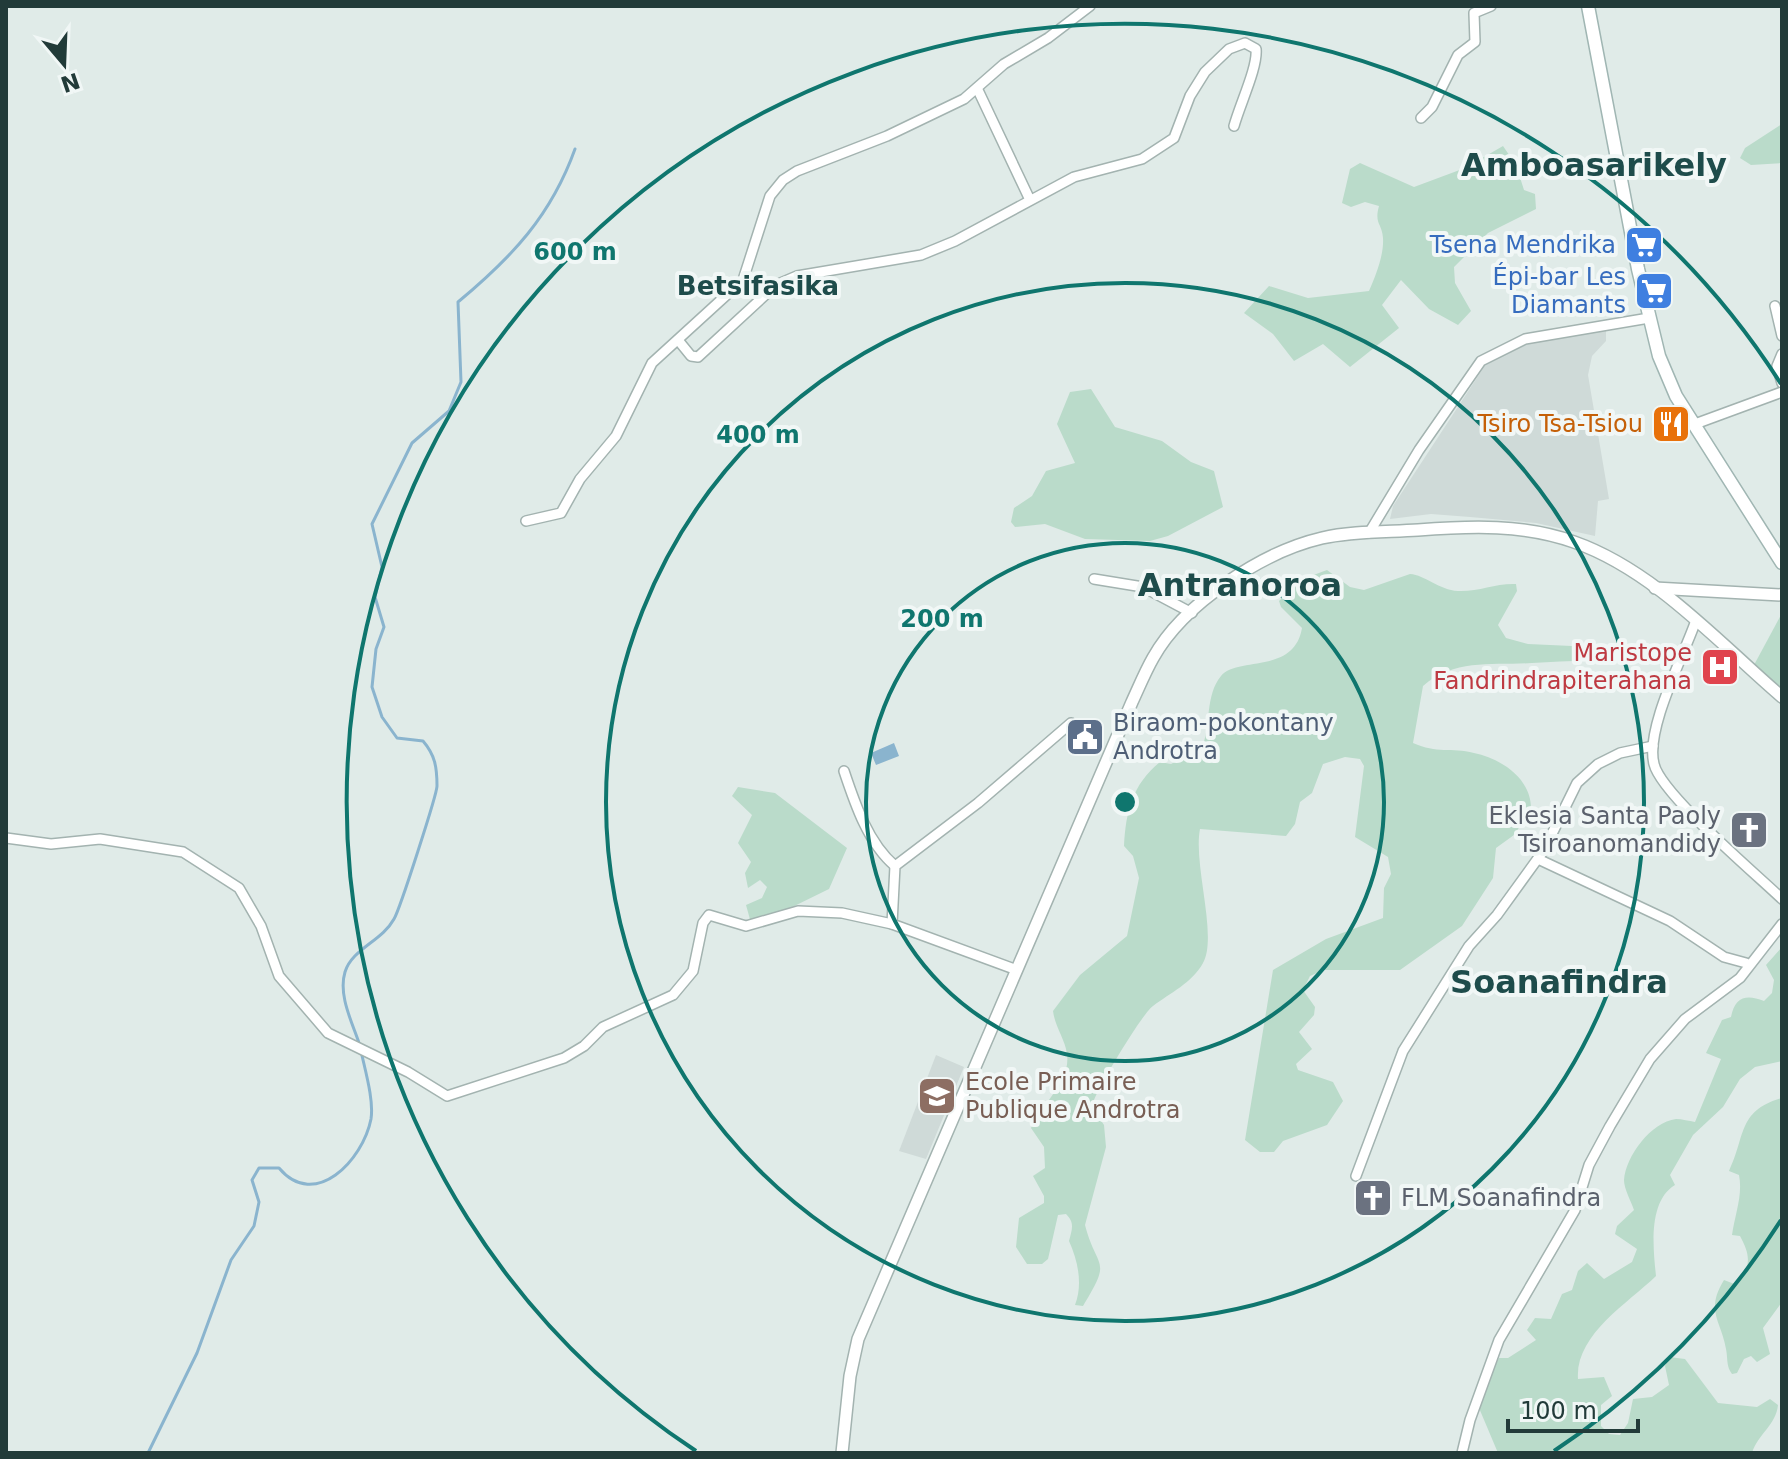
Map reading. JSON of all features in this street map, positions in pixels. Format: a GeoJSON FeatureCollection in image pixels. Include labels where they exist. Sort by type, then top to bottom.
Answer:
{"type":"FeatureCollection","features":[{"type":"Feature","properties":{"kind":"main road"},"geometry":{"type":"LineString","coordinates":[[1588,6],[1649,318],[1676,396],[1782,563]]}},
{"type":"Feature","properties":{"kind":"street"},"geometry":{"type":"LineString","coordinates":[[526,521],[561,513],[580,479],[616,436],[652,363],[743,280],[770,196],[783,180],[797,171],[887,136],[964,99],[1021,52],[1048,38],[1090,6]]}},
{"type":"Feature","properties":{"kind":"street"},"geometry":{"type":"LineString","coordinates":[[1421,118],[1432,107],[1458,55],[1475,42],[1474,13],[1491,6]]}},
{"type":"Feature","properties":{"kind":"street"},"geometry":{"type":"LineString","coordinates":[[678,340],[691,356],[698,357],[776,285],[797,276],[921,255],[955,241],[1074,177],[1142,159],[1174,138],[1190,96],[1205,72],[1229,49],[1245,43],[1256,49],[1257,63],[1243,91],[1234,126]]}},
{"type":"Feature","properties":{"kind":"street"},"geometry":{"type":"LineString","coordinates":[[977,88],[1030,200]]}},
{"type":"Feature","properties":{"kind":"street"},"geometry":{"type":"LineString","coordinates":[[1775,306],[1782,336]]}},
{"type":"Feature","properties":{"kind":"street"},"geometry":{"type":"LineString","coordinates":[[1369,533],[1419,450],[1481,361],[1525,339],[1649,318]]}},
{"type":"Feature","properties":{"kind":"street"},"geometry":{"type":"LineString","coordinates":[[1782,354],[1777,366],[1782,383]]}},
{"type":"Feature","properties":{"kind":"street"},"geometry":{"type":"LineString","coordinates":[[1695,424],[1782,392]]}},
{"type":"Feature","properties":{"kind":"street"},"geometry":{"type":"LineString","coordinates":[[842,1453],[850,1376],[858,1339],[1153,657],[1192,613],[1259,560],[1291,546],[1326,537],[1466,527],[1525,529],[1575,542],[1655,588],[1782,697]]}},
{"type":"Feature","properties":{"kind":"street"},"geometry":{"type":"LineString","coordinates":[[1094,579],[1143,587],[1192,613]]}},
{"type":"Feature","properties":{"kind":"street"},"geometry":{"type":"LineString","coordinates":[[1655,588],[1782,595]]}},
{"type":"Feature","properties":{"kind":"street"},"geometry":{"type":"LineString","coordinates":[[1695,623],[1653,746],[1654,764],[1660,778],[1782,899]]}},
{"type":"Feature","properties":{"kind":"street"},"geometry":{"type":"LineString","coordinates":[[892,924],[895,866],[978,803],[1071,723]]}},
{"type":"Feature","properties":{"kind":"street"},"geometry":{"type":"LineString","coordinates":[[1356,1176],[1390,1079],[1407,1043],[1469,946],[1497,915],[1538,859],[1577,783],[1598,764],[1620,753],[1653,746]]}},
{"type":"Feature","properties":{"kind":"street"},"geometry":{"type":"LineString","coordinates":[[844,771],[857,809],[884,857],[895,866]]}},
{"type":"Feature","properties":{"kind":"street"},"geometry":{"type":"LineString","coordinates":[[6,838],[51,844],[100,839],[183,852],[239,888],[261,926],[279,976],[328,1033],[408,1072],[447,1096],[564,1058],[584,1046],[603,1027],[673,995],[693,971],[703,923],[709,915],[746,926],[798,911],[842,913],[892,924],[1017,970]]}},
{"type":"Feature","properties":{"kind":"street"},"geometry":{"type":"LineString","coordinates":[[1538,859],[1670,921],[1724,957],[1746,963]]}},
{"type":"Feature","properties":{"kind":"street"},"geometry":{"type":"LineString","coordinates":[[1462,1453],[1470,1420],[1499,1340],[1575,1210],[1589,1165],[1650,1059],[1685,1019],[1740,978],[1782,924]]}},
{"type":"Feature","properties":{"kind":"shaded area"},"geometry":{"type":"Polygon","coordinates":[[[1606,331],[1606,341],[1592,356],[1588,375],[1609,499],[1598,501],[1595,536],[1536,523],[1470,517],[1431,514],[1390,519],[1393,506],[1486,364],[1534,341],[1606,331]]]}},
{"type":"Feature","properties":{"kind":"shaded area","name":"Ecole Primaire Publique Androtra"},"geometry":{"type":"Polygon","coordinates":[[[936,1055],[964,1067],[926,1159],[899,1151],[936,1055]]]}},
{"type":"Feature","properties":{"kind":"green space"},"geometry":{"type":"Polygon","coordinates":[[[1782,124],[1782,163],[1751,165],[1740,158],[1745,148],[1782,124]]]}},
{"type":"Feature","properties":{"kind":"green space"},"geometry":{"type":"Polygon","coordinates":[[[1503,146],[1516,165],[1524,190],[1535,194],[1536,209],[1488,233],[1454,267],[1455,283],[1471,311],[1458,325],[1429,309],[1401,280],[1382,305],[1399,328],[1350,367],[1323,344],[1294,361],[1273,334],[1244,313],[1269,286],[1308,298],[1369,291],[1383,245],[1377,216],[1379,206],[1365,202],[1351,207],[1342,203],[1350,169],[1360,163],[1414,187],[1465,168],[1503,146]]]}},
{"type":"Feature","properties":{"kind":"green space"},"geometry":{"type":"Polygon","coordinates":[[[1091,389],[1115,427],[1162,441],[1191,462],[1214,471],[1223,507],[1168,536],[1150,541],[1085,539],[1045,524],[1015,527],[1011,522],[1014,508],[1032,496],[1046,471],[1075,463],[1057,424],[1070,392],[1091,389]]]}},
{"type":"Feature","properties":{"kind":"green space"},"geometry":{"type":"Polygon","coordinates":[[[1327,570],[1350,587],[1364,590],[1410,574],[1458,591],[1516,584],[1517,591],[1498,625],[1506,638],[1528,644],[1594,647],[1602,649],[1606,655],[1601,661],[1461,667],[1423,686],[1413,743],[1474,753],[1505,765],[1521,780],[1530,799],[1531,810],[1514,835],[1496,848],[1493,878],[1462,926],[1400,970],[1324,970],[1310,976],[1303,990],[1315,1007],[1314,1015],[1299,1032],[1312,1049],[1296,1064],[1298,1070],[1333,1082],[1343,1101],[1327,1125],[1283,1141],[1274,1152],[1260,1152],[1245,1140],[1273,970],[1326,939],[1383,918],[1384,888],[1391,874],[1388,857],[1355,837],[1364,766],[1360,759],[1345,757],[1323,764],[1312,793],[1300,802],[1295,824],[1286,836],[1200,829],[1207,951],[1193,976],[1147,1012],[1094,1100],[1092,1107],[1104,1125],[1106,1147],[1085,1225],[1100,1271],[1083,1306],[1075,1305],[1079,1289],[1078,1273],[1069,1241],[1072,1223],[1066,1214],[1058,1215],[1048,1259],[1042,1264],[1027,1264],[1016,1247],[1019,1218],[1044,1203],[1044,1196],[1033,1176],[1045,1168],[1044,1147],[1031,1128],[1060,1083],[1067,1064],[1066,1049],[1053,1011],[1080,975],[1127,936],[1139,878],[1133,856],[1124,846],[1129,810],[1137,789],[1160,762],[1171,764],[1202,748],[1210,701],[1221,676],[1229,670],[1277,659],[1297,643],[1302,628],[1279,601],[1300,580],[1327,570]]]}},
{"type":"Feature","properties":{"kind":"green space"},"geometry":{"type":"Polygon","coordinates":[[[1782,613],[1782,689],[1754,665],[1782,613]]]}},
{"type":"Feature","properties":{"kind":"green space"},"geometry":{"type":"Polygon","coordinates":[[[738,787],[775,793],[847,848],[829,889],[776,915],[751,923],[746,905],[762,898],[767,887],[760,880],[748,888],[745,873],[751,862],[738,843],[752,815],[732,796],[738,787]]]}},
{"type":"Feature","properties":{"kind":"green space"},"geometry":{"type":"Polygon","coordinates":[[[1782,947],[1782,1061],[1755,1067],[1740,1079],[1723,1107],[1693,1135],[1670,1175],[1675,1185],[1666,1192],[1656,1213],[1656,1276],[1594,1334],[1579,1363],[1578,1379],[1604,1377],[1612,1396],[1601,1405],[1601,1426],[1609,1434],[1620,1435],[1628,1423],[1633,1399],[1652,1397],[1669,1385],[1665,1366],[1669,1357],[1685,1359],[1718,1403],[1757,1407],[1770,1399],[1778,1405],[1774,1418],[1752,1453],[1498,1453],[1479,1408],[1499,1358],[1508,1358],[1536,1340],[1527,1330],[1535,1318],[1551,1319],[1562,1294],[1572,1290],[1578,1271],[1587,1263],[1604,1279],[1632,1262],[1637,1249],[1615,1234],[1617,1226],[1634,1210],[1624,1184],[1629,1161],[1641,1142],[1658,1126],[1676,1119],[1695,1122],[1721,1059],[1706,1053],[1722,1020],[1731,1017],[1738,1001],[1752,998],[1764,1001],[1772,993],[1774,980],[1766,965],[1782,947]]]}},
{"type":"Feature","properties":{"kind":"green space"},"geometry":{"type":"Polygon","coordinates":[[[1782,1098],[1782,1302],[1763,1328],[1770,1354],[1757,1362],[1751,1356],[1744,1359],[1737,1373],[1732,1374],[1716,1315],[1716,1300],[1724,1280],[1737,1285],[1748,1261],[1740,1236],[1732,1235],[1740,1182],[1739,1175],[1729,1171],[1750,1118],[1768,1103],[1782,1098]]]}},
{"type":"Feature","properties":{"kind":"water"},"geometry":{"type":"Polygon","coordinates":[[[894,743],[899,756],[876,765],[871,753],[894,743]]]}},
{"type":"Feature","properties":{"kind":"waterway"},"geometry":{"type":"LineString","coordinates":[[359,1043],[343,990],[345,972],[354,957],[394,919],[437,786],[434,762],[427,746],[423,741],[397,738],[382,717],[372,687],[376,649],[384,627],[375,597],[382,567],[372,524],[412,443],[449,411],[461,382],[458,302],[496,269],[528,234],[554,195],[575,149]]}},
{"type":"Feature","properties":{"kind":"waterway"},"geometry":{"type":"LineString","coordinates":[[148,1453],[197,1353],[231,1260],[254,1226],[259,1202],[252,1180],[259,1168],[279,1168],[293,1180],[307,1184],[322,1182],[348,1164],[366,1135],[372,1111],[361,1051]]}},
{"type":"Feature","properties":{"kind":"place","name":"Tsena Mendrika"},"geometry":{"type":"Point","coordinates":[1644,245]}},
{"type":"Feature","properties":{"kind":"place","name":"Épi-bar Les Diamants"},"geometry":{"type":"Point","coordinates":[1654,291]}},
{"type":"Feature","properties":{"kind":"place","name":"Tsiro Tsa-Tsiou"},"geometry":{"type":"Point","coordinates":[1671,424]}},
{"type":"Feature","properties":{"kind":"place","name":"Maristope Fandrindrapiterahana"},"geometry":{"type":"Point","coordinates":[1720,667]}},
{"type":"Feature","properties":{"kind":"place","name":"Biraom-pokontany Androtra"},"geometry":{"type":"Point","coordinates":[1085,737]}},
{"type":"Feature","properties":{"kind":"place","name":"Eklesia Santa Paoly Tsiroanomandidy"},"geometry":{"type":"Point","coordinates":[1749,830]}},
{"type":"Feature","properties":{"kind":"place","name":"Ecole Primaire Publique Androtra"},"geometry":{"type":"Point","coordinates":[937,1096]}},
{"type":"Feature","properties":{"kind":"place","name":"FLM Soanafindra"},"geometry":{"type":"Point","coordinates":[1373,1198]}},
{"type":"Feature","properties":{"kind":"district","name":"Amboasarikely"},"geometry":{"type":"Point","coordinates":[1594,165]}},
{"type":"Feature","properties":{"kind":"district","name":"Betsifasika"},"geometry":{"type":"Point","coordinates":[758,286]}},
{"type":"Feature","properties":{"kind":"district","name":"Antranoroa"},"geometry":{"type":"Point","coordinates":[1240,585]}},
{"type":"Feature","properties":{"kind":"district","name":"Soanafindra"},"geometry":{"type":"Point","coordinates":[1559,982]}}]}
